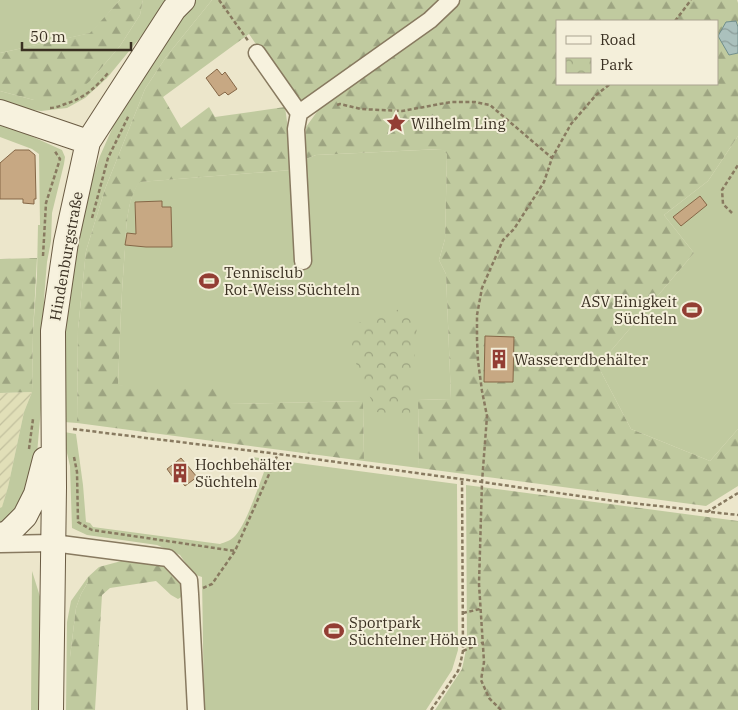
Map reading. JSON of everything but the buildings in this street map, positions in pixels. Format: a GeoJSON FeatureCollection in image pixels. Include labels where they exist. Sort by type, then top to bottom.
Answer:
{"type":"FeatureCollection","features":[{"type":"Feature","properties":{"kind":"main road","name":"Hindenburgstraße"},"geometry":{"type":"LineString","coordinates":[[51,710],[53,543],[62,427],[53,332],[66,242],[88,142],[174,9],[184,0]]}},
{"type":"Feature","properties":{"kind":"main road"},"geometry":{"type":"LineString","coordinates":[[0,112],[88,142]]}},
{"type":"Feature","properties":{"kind":"main road"},"geometry":{"type":"LineString","coordinates":[[0,536],[8,533],[25,516],[36,494],[62,427]]}},
{"type":"Feature","properties":{"kind":"street"},"geometry":{"type":"LineString","coordinates":[[303,261],[296,129],[299,113],[430,20],[451,0]]}},
{"type":"Feature","properties":{"kind":"street"},"geometry":{"type":"LineString","coordinates":[[257,53],[299,113]]}},
{"type":"Feature","properties":{"kind":"street"},"geometry":{"type":"LineString","coordinates":[[0,544],[53,543],[168,558],[189,580],[196,710]]}},
{"type":"Feature","properties":{"kind":"path"},"geometry":{"type":"LineString","coordinates":[[219,0],[257,53]]}},
{"type":"Feature","properties":{"kind":"path"},"geometry":{"type":"LineString","coordinates":[[676,20],[691,0]]}},
{"type":"Feature","properties":{"kind":"path"},"geometry":{"type":"LineString","coordinates":[[46,108],[54,108],[78,100],[98,85],[110,71]]}},
{"type":"Feature","properties":{"kind":"path"},"geometry":{"type":"LineString","coordinates":[[501,710],[489,698],[481,680],[484,662],[479,584],[482,482],[487,416],[482,391],[477,340],[477,315],[482,288],[503,240],[514,229],[544,182],[552,158],[571,124],[596,95],[609,85]]}},
{"type":"Feature","properties":{"kind":"path"},"geometry":{"type":"LineString","coordinates":[[331,106],[340,104],[361,109],[402,111],[451,102],[490,104],[552,158]]}},
{"type":"Feature","properties":{"kind":"path"},"geometry":{"type":"LineString","coordinates":[[91,222],[108,158],[132,109]]}},
{"type":"Feature","properties":{"kind":"path"},"geometry":{"type":"LineString","coordinates":[[43,262],[46,203],[60,159],[53,149]]}},
{"type":"Feature","properties":{"kind":"path"},"geometry":{"type":"LineString","coordinates":[[732,213],[723,204],[722,190],[738,165]]}},
{"type":"Feature","properties":{"kind":"path"},"geometry":{"type":"LineString","coordinates":[[62,427],[278,454],[614,501],[738,515]]}},
{"type":"Feature","properties":{"kind":"path"},"geometry":{"type":"LineString","coordinates":[[190,594],[212,584],[235,551],[278,454]]}},
{"type":"Feature","properties":{"kind":"path"},"geometry":{"type":"LineString","coordinates":[[74,455],[78,522],[92,530],[235,551]]}},
{"type":"Feature","properties":{"kind":"path"},"geometry":{"type":"LineString","coordinates":[[431,710],[458,671],[463,651],[462,479]]}},
{"type":"Feature","properties":{"kind":"path"},"geometry":{"type":"LineString","coordinates":[[707,512],[738,493]]}},
{"type":"Feature","properties":{"kind":"path"},"geometry":{"type":"LineString","coordinates":[[463,613],[480,609]]}},
{"type":"Feature","properties":{"kind":"path"},"geometry":{"type":"LineString","coordinates":[[463,651],[483,643]]}},
{"type":"Feature","properties":{"kind":"shaded area"},"geometry":{"type":"Polygon","coordinates":[[[32,392],[24,412],[8,487],[2,508],[0,508],[0,393],[32,392]]]}},
{"type":"Feature","properties":{"kind":"green space"},"geometry":{"type":"Polygon","coordinates":[[[0,0],[120,0],[91,33],[0,53],[0,0]]]}},
{"type":"Feature","properties":{"kind":"green space"},"geometry":{"type":"Polygon","coordinates":[[[120,0],[143,0],[140,15],[120,46],[91,80],[75,94],[54,102],[34,100],[0,91],[0,53],[90,33],[120,0]]]}},
{"type":"Feature","properties":{"kind":"green space"},"geometry":{"type":"Polygon","coordinates":[[[143,0],[171,0],[107,78],[85,98],[67,108],[41,111],[0,103],[0,91],[34,100],[91,80],[120,46],[140,15],[143,0]]]}},
{"type":"Feature","properties":{"kind":"green space"},"geometry":{"type":"Polygon","coordinates":[[[196,0],[212,0],[166,57],[145,89],[105,189],[86,251],[78,329],[77,423],[64,422],[69,282],[88,191],[100,156],[123,104],[172,29],[196,0]]]}},
{"type":"Feature","properties":{"kind":"green space"},"geometry":{"type":"Polygon","coordinates":[[[212,0],[444,0],[385,48],[303,101],[293,98],[249,34],[163,97],[181,128],[209,107],[215,117],[285,107],[291,170],[140,182],[132,196],[128,214],[122,283],[118,385],[227,388],[229,404],[363,401],[364,461],[77,423],[78,329],[86,251],[105,189],[145,89],[166,57],[212,0]]]}},
{"type":"Feature","properties":{"kind":"green space"},"geometry":{"type":"Polygon","coordinates":[[[458,0],[737,0],[738,27],[736,21],[729,55],[738,53],[738,136],[708,181],[664,215],[694,253],[598,366],[631,429],[710,461],[738,429],[738,486],[706,506],[419,468],[418,400],[451,399],[446,274],[439,260],[445,239],[447,154],[441,149],[316,155],[303,160],[306,127],[319,109],[333,95],[458,0]]]}},
{"type":"Feature","properties":{"kind":"green space"},"geometry":{"type":"Polygon","coordinates":[[[0,122],[62,150],[65,157],[52,213],[51,241],[47,262],[44,299],[42,396],[35,477],[32,490],[0,530],[0,508],[2,507],[8,487],[24,412],[32,392],[38,225],[40,225],[39,154],[32,149],[0,137],[0,122]]]}},
{"type":"Feature","properties":{"kind":"green space","name":"ASV Einigkeit Süchteln"},"geometry":{"type":"Polygon","coordinates":[[[738,136],[738,429],[710,461],[631,429],[598,366],[694,253],[664,215],[708,181],[738,136]]]}},
{"type":"Feature","properties":{"kind":"green space","name":"Tennisclub Rot-Weiss Süchteln"},"geometry":{"type":"Polygon","coordinates":[[[442,149],[447,154],[445,239],[439,260],[446,274],[451,399],[418,400],[419,468],[364,461],[363,401],[229,404],[118,385],[127,224],[132,197],[139,182],[291,170],[303,160],[316,155],[442,149]]]}},
{"type":"Feature","properties":{"kind":"green space"},"geometry":{"type":"Polygon","coordinates":[[[37,258],[32,392],[0,393],[0,259],[37,258]]]}},
{"type":"Feature","properties":{"kind":"green space"},"geometry":{"type":"Polygon","coordinates":[[[400,309],[417,327],[410,415],[376,412],[351,351],[355,324],[400,309]]]}},
{"type":"Feature","properties":{"kind":"green space","name":"Sportpark Süchtelner Höhen"},"geometry":{"type":"Polygon","coordinates":[[[64,432],[76,434],[86,522],[90,523],[93,527],[220,544],[231,540],[238,532],[255,497],[264,472],[253,457],[457,484],[458,650],[452,670],[426,710],[204,710],[202,577],[193,574],[180,555],[157,545],[87,535],[72,528],[70,466],[64,432]]]}},
{"type":"Feature","properties":{"kind":"green space"},"geometry":{"type":"Polygon","coordinates":[[[466,485],[738,521],[738,710],[435,710],[462,669],[467,645],[466,485]]]}},
{"type":"Feature","properties":{"kind":"green space"},"geometry":{"type":"Polygon","coordinates":[[[125,560],[153,563],[164,567],[182,586],[183,596],[178,599],[156,581],[110,588],[102,595],[95,710],[70,710],[70,657],[76,608],[81,594],[88,582],[88,577],[99,567],[125,560]]]}},
{"type":"Feature","properties":{"kind":"green space"},"geometry":{"type":"Polygon","coordinates":[[[32,571],[42,603],[42,710],[31,710],[32,571]]]}},
{"type":"Feature","properties":{"kind":"green space"},"geometry":{"type":"Polygon","coordinates":[[[88,577],[88,582],[76,608],[70,657],[70,710],[66,710],[67,622],[71,601],[88,577]]]}},
{"type":"Feature","properties":{"kind":"water"},"geometry":{"type":"Polygon","coordinates":[[[736,21],[738,27],[738,53],[729,55],[718,36],[726,22],[736,21]]]}},
{"type":"Feature","properties":{"kind":"place","name":"Wilhelm Ling"},"geometry":{"type":"Point","coordinates":[396,123]}},
{"type":"Feature","properties":{"kind":"place","name":"Tennisclub Rot-Weiss Süchteln"},"geometry":{"type":"Point","coordinates":[209,281]}},
{"type":"Feature","properties":{"kind":"place","name":"ASV Einigkeit Süchteln"},"geometry":{"type":"Point","coordinates":[692,310]}},
{"type":"Feature","properties":{"kind":"place","name":"Wassererdbehälter"},"geometry":{"type":"Point","coordinates":[499,359]}},
{"type":"Feature","properties":{"kind":"place","name":"Hochbehälter Süchteln"},"geometry":{"type":"Point","coordinates":[180,473]}},
{"type":"Feature","properties":{"kind":"place","name":"Sportpark Süchtelner Höhen"},"geometry":{"type":"Point","coordinates":[334,631]}}]}
